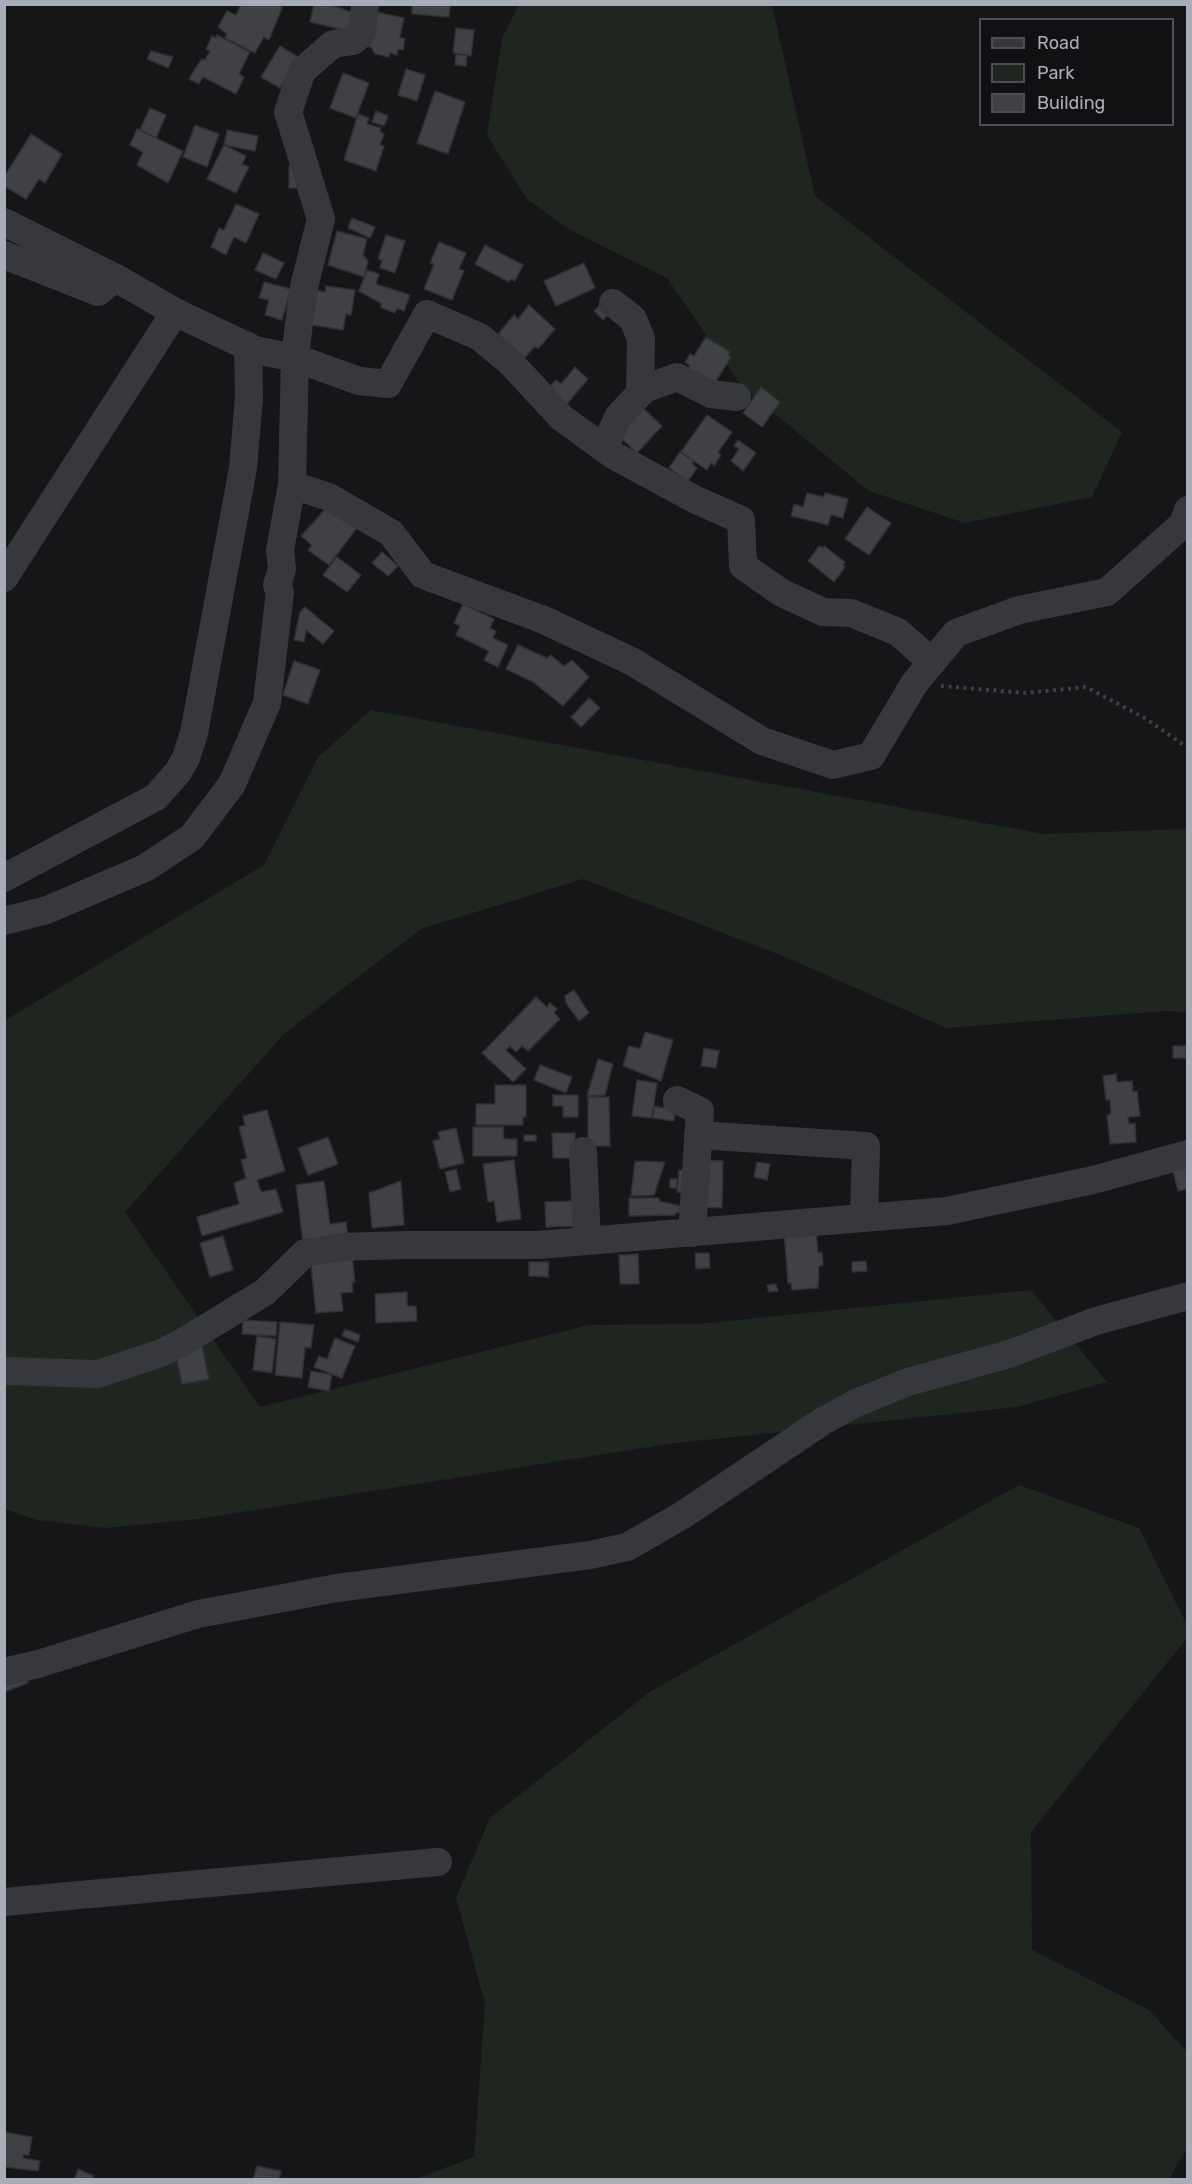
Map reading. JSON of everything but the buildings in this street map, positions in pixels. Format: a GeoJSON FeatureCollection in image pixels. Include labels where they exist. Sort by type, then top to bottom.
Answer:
{"type":"FeatureCollection","features":[{"type":"Feature","properties":{"kind":"street"},"geometry":{"type":"LineString","coordinates":[[4,921],[47,909],[145,868],[192,837],[211,815],[232,784],[267,703],[280,592],[277,585],[282,569],[280,550],[292,484],[295,358],[304,287],[321,219],[288,112],[302,71],[333,44],[353,41],[362,33],[365,4]]}},
{"type":"Feature","properties":{"kind":"street"},"geometry":{"type":"LineString","coordinates":[[4,222],[116,278],[175,312],[248,346],[295,358],[359,381],[388,384],[427,314],[480,337],[510,362],[562,418],[604,448],[694,500],[741,520],[743,566],[782,593],[823,612],[851,613],[898,632],[932,662]]}},
{"type":"Feature","properties":{"kind":"street"},"geometry":{"type":"LineString","coordinates":[[4,255],[98,292],[116,278]]}},
{"type":"Feature","properties":{"kind":"street"},"geometry":{"type":"LineString","coordinates":[[613,303],[633,319],[641,339],[640,393]]}},
{"type":"Feature","properties":{"kind":"street"},"geometry":{"type":"LineString","coordinates":[[4,578],[175,312]]}},
{"type":"Feature","properties":{"kind":"street"},"geometry":{"type":"LineString","coordinates":[[4,878],[156,797],[178,772],[186,758],[194,733],[243,468],[249,397],[248,346]]}},
{"type":"Feature","properties":{"kind":"street"},"geometry":{"type":"LineString","coordinates":[[604,448],[618,417],[644,389],[676,377],[711,394],[737,397]]}},
{"type":"Feature","properties":{"kind":"street"},"geometry":{"type":"LineString","coordinates":[[292,484],[329,497],[391,533],[423,575],[544,620],[633,662],[762,741],[833,765],[871,756],[914,684],[956,633],[1019,610],[1107,592],[1183,524],[1188,510]]}},
{"type":"Feature","properties":{"kind":"street"},"geometry":{"type":"LineString","coordinates":[[677,1100],[700,1111],[692,1233]]}},
{"type":"Feature","properties":{"kind":"street"},"geometry":{"type":"LineString","coordinates":[[698,1135],[866,1146],[864,1216]]}},
{"type":"Feature","properties":{"kind":"street"},"geometry":{"type":"LineString","coordinates":[[583,1151],[587,1241]]}},
{"type":"Feature","properties":{"kind":"street"},"geometry":{"type":"LineString","coordinates":[[4,1371],[98,1374],[160,1353],[183,1342],[265,1292],[304,1253],[340,1247],[538,1245],[864,1216],[947,1211],[1093,1180],[1188,1154]]}},
{"type":"Feature","properties":{"kind":"street"},"geometry":{"type":"LineString","coordinates":[[4,1672],[38,1664],[198,1614],[337,1588],[590,1555],[627,1547],[681,1516],[823,1420],[856,1403],[908,1382],[1009,1354],[1096,1321],[1188,1296]]}},
{"type":"Feature","properties":{"kind":"street"},"geometry":{"type":"LineString","coordinates":[[4,1902],[438,1862]]}},
{"type":"Feature","properties":{"kind":"path"},"geometry":{"type":"LineString","coordinates":[[914,684],[1025,693],[1086,687],[1143,717],[1188,748]]}},
{"type":"Feature","properties":{"kind":"green space"},"geometry":{"type":"Polygon","coordinates":[[[519,5],[772,5],[815,196],[1122,432],[1092,497],[965,523],[869,491],[742,387],[667,278],[570,230],[527,199],[487,135],[502,38],[519,5]]]}},
{"type":"Feature","properties":{"kind":"green space"},"geometry":{"type":"Polygon","coordinates":[[[371,710],[1044,834],[1187,829],[1187,1012],[1165,1011],[946,1028],[783,956],[583,879],[421,929],[285,1033],[125,1212],[260,1407],[589,1325],[698,1324],[1031,1290],[1107,1382],[1017,1407],[667,1444],[198,1519],[105,1528],[37,1520],[5,1509],[4,1021],[264,865],[318,757],[371,710]]]}},
{"type":"Feature","properties":{"kind":"green space"},"geometry":{"type":"Polygon","coordinates":[[[1019,1485],[1139,1528],[1187,1625],[1187,1638],[1031,1832],[1032,1950],[1149,2010],[1187,2052],[1187,2148],[1169,2179],[415,2179],[474,2157],[485,2003],[456,1898],[490,1818],[651,1691],[1019,1485]]]}}]}
